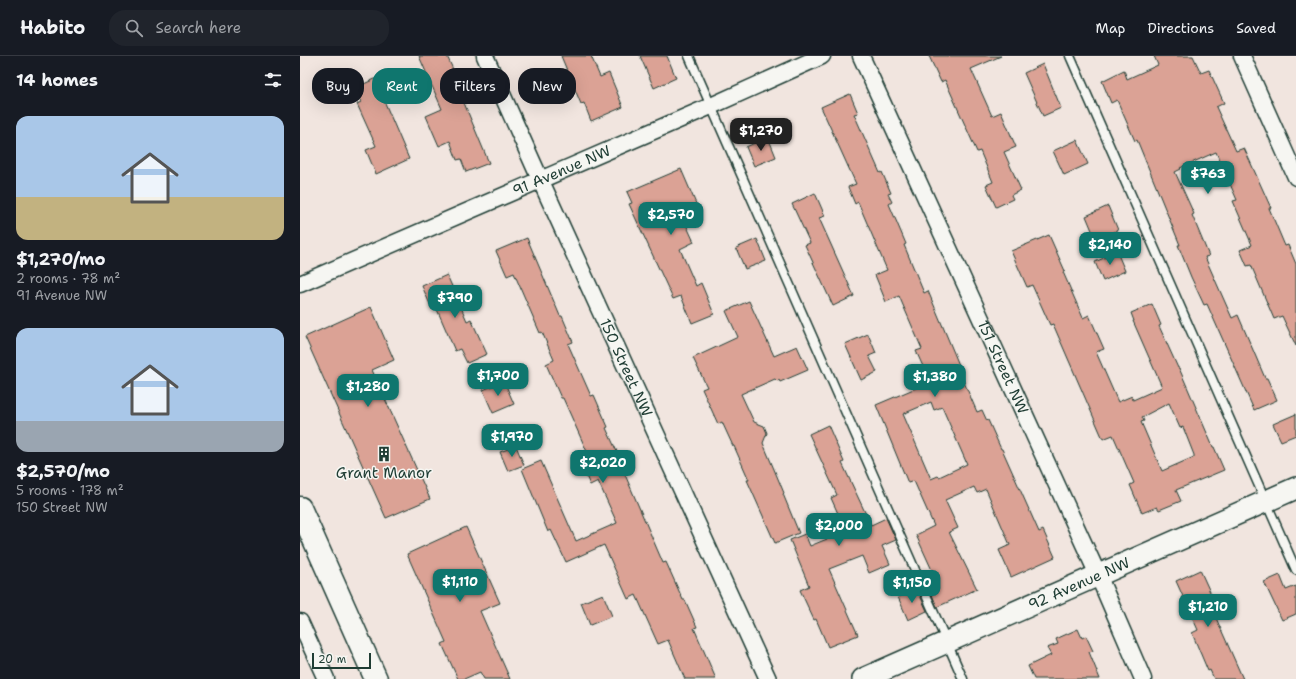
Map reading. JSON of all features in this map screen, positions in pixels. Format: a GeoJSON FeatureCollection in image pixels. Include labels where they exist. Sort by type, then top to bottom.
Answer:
{"type":"FeatureCollection","features":[{"type":"Feature","properties":{"kind":"main road"},"geometry":{"type":"LineString","coordinates":[[300,508],[376,679]]}},
{"type":"Feature","properties":{"kind":"street","name":"150 Street NW"},"geometry":{"type":"LineString","coordinates":[[485,56],[768,679]]}},
{"type":"Feature","properties":{"kind":"street","name":"91 Avenue NW"},"geometry":{"type":"LineString","coordinates":[[300,284],[711,106],[822,56]]}},
{"type":"Feature","properties":{"kind":"street","name":"151 Street NW"},"geometry":{"type":"LineString","coordinates":[[861,56],[1098,575],[1143,679]]}},
{"type":"Feature","properties":{"kind":"street"},"geometry":{"type":"LineString","coordinates":[[1242,56],[1296,177]]}},
{"type":"Feature","properties":{"kind":"street","name":"92 Avenue NW"},"geometry":{"type":"LineString","coordinates":[[863,679],[1296,488]]}},
{"type":"Feature","properties":{"kind":"street"},"geometry":{"type":"LineString","coordinates":[[300,622],[326,679]]}},
{"type":"Feature","properties":{"kind":"lane"},"geometry":{"type":"LineString","coordinates":[[689,56],[963,679]]}},
{"type":"Feature","properties":{"kind":"lane"},"geometry":{"type":"LineString","coordinates":[[1070,56],[1296,570]]}},
{"type":"Feature","properties":{"kind":"building"},"geometry":{"type":"Polygon","coordinates":[[[419,56],[447,56],[452,68],[440,68],[440,104],[464,104],[489,163],[466,172],[461,159],[457,160],[450,141],[439,146],[426,116],[442,109],[432,86],[432,68],[424,68],[419,56]]]}},
{"type":"Feature","properties":{"kind":"building"},"geometry":{"type":"Polygon","coordinates":[[[561,56],[591,56],[600,77],[609,73],[623,107],[591,121],[584,103],[581,104],[576,92],[576,68],[566,68],[561,56]]]}},
{"type":"Feature","properties":{"kind":"building"},"geometry":{"type":"Polygon","coordinates":[[[640,56],[667,56],[676,78],[654,88],[640,56]]]}},
{"type":"Feature","properties":{"kind":"building"},"geometry":{"type":"Polygon","coordinates":[[[929,56],[1001,56],[971,69],[992,116],[1001,112],[1016,147],[1004,152],[1021,190],[1011,195],[1013,199],[996,207],[986,185],[993,182],[980,151],[977,152],[945,80],[941,82],[929,56]]]}},
{"type":"Feature","properties":{"kind":"building"},"geometry":{"type":"Polygon","coordinates":[[[1154,56],[1193,56],[1201,73],[1209,70],[1224,103],[1216,107],[1236,151],[1244,148],[1271,208],[1269,208],[1285,246],[1288,245],[1296,264],[1296,346],[1282,316],[1274,319],[1251,265],[1247,266],[1240,250],[1252,245],[1233,201],[1237,200],[1216,152],[1180,168],[1181,169],[1175,172],[1194,214],[1192,215],[1209,256],[1205,257],[1232,318],[1238,315],[1265,378],[1267,378],[1277,400],[1254,410],[1207,304],[1204,305],[1191,277],[1178,245],[1180,245],[1137,140],[1135,141],[1117,100],[1111,103],[1102,81],[1124,70],[1127,79],[1158,65],[1154,56]]]}},
{"type":"Feature","properties":{"kind":"building"},"geometry":{"type":"Polygon","coordinates":[[[1043,64],[1061,108],[1043,116],[1024,73],[1043,64]]]}},
{"type":"Feature","properties":{"kind":"building"},"geometry":{"type":"Polygon","coordinates":[[[372,80],[372,104],[385,104],[409,159],[376,174],[366,150],[376,146],[357,104],[364,104],[364,84],[372,80]]]}},
{"type":"Feature","properties":{"kind":"building"},"geometry":{"type":"Polygon","coordinates":[[[850,94],[858,113],[854,114],[880,173],[882,172],[891,193],[888,194],[892,202],[889,204],[924,293],[928,291],[959,365],[957,366],[977,412],[982,410],[987,421],[988,420],[1039,532],[1043,530],[1055,557],[1011,577],[999,550],[1010,545],[986,489],[977,493],[974,487],[945,500],[958,528],[949,532],[977,589],[937,607],[928,585],[937,581],[916,535],[934,526],[914,481],[908,483],[876,405],[930,382],[916,351],[922,349],[899,296],[886,302],[875,275],[887,270],[858,202],[855,204],[848,187],[856,184],[821,107],[850,94]],[[931,402],[903,414],[931,479],[938,476],[939,477],[967,464],[942,407],[934,410],[931,402]]]}},
{"type":"Feature","properties":{"kind":"building"},"geometry":{"type":"Polygon","coordinates":[[[768,137],[776,157],[754,166],[746,147],[768,137]]]}},
{"type":"Feature","properties":{"kind":"building"},"geometry":{"type":"Polygon","coordinates":[[[1077,140],[1088,164],[1064,175],[1053,151],[1077,140]]]}},
{"type":"Feature","properties":{"kind":"building"},"geometry":{"type":"Polygon","coordinates":[[[681,169],[700,213],[684,220],[694,242],[680,249],[696,286],[701,283],[714,314],[692,323],[681,296],[673,299],[629,204],[632,203],[627,192],[681,169]]]}},
{"type":"Feature","properties":{"kind":"building"},"geometry":{"type":"Polygon","coordinates":[[[815,193],[825,216],[819,218],[854,296],[833,306],[805,245],[810,243],[792,204],[815,193]]]}},
{"type":"Feature","properties":{"kind":"building"},"geometry":{"type":"Polygon","coordinates":[[[1108,206],[1118,230],[1096,240],[1086,216],[1108,206]]]}},
{"type":"Feature","properties":{"kind":"building"},"geometry":{"type":"Polygon","coordinates":[[[1049,235],[1083,318],[1089,315],[1104,349],[1096,352],[1118,402],[1132,396],[1133,400],[1162,387],[1133,321],[1131,313],[1152,304],[1161,325],[1159,326],[1224,470],[1176,490],[1181,501],[1159,510],[1157,507],[1142,513],[1130,485],[1134,483],[1113,435],[1103,439],[1053,324],[1050,325],[1032,285],[1027,287],[1011,251],[1049,235]],[[1169,403],[1142,417],[1144,421],[1141,422],[1162,471],[1194,457],[1183,427],[1180,428],[1169,403]]]}},
{"type":"Feature","properties":{"kind":"building"},"geometry":{"type":"Polygon","coordinates":[[[527,238],[560,316],[562,316],[573,342],[568,344],[591,396],[594,395],[608,427],[606,428],[625,469],[623,470],[663,563],[666,562],[697,627],[694,628],[716,679],[685,679],[668,640],[658,644],[636,595],[628,599],[604,545],[566,562],[551,530],[548,532],[522,469],[541,461],[576,541],[617,523],[598,481],[590,485],[578,458],[588,454],[546,364],[554,360],[542,332],[540,333],[514,273],[507,276],[496,251],[527,238]]]}},
{"type":"Feature","properties":{"kind":"building"},"geometry":{"type":"Polygon","coordinates":[[[757,239],[766,261],[745,269],[736,248],[757,239]]]}},
{"type":"Feature","properties":{"kind":"building"},"geometry":{"type":"Polygon","coordinates":[[[1117,252],[1125,271],[1103,281],[1095,262],[1117,252]]]}},
{"type":"Feature","properties":{"kind":"building"},"geometry":{"type":"Polygon","coordinates":[[[447,275],[467,321],[471,319],[487,354],[467,363],[460,349],[455,351],[436,307],[432,309],[422,286],[447,275]]]}},
{"type":"Feature","properties":{"kind":"building"},"geometry":{"type":"Polygon","coordinates":[[[749,301],[774,356],[797,346],[808,370],[780,382],[779,380],[777,381],[775,379],[741,394],[754,422],[764,426],[767,433],[763,443],[799,533],[775,543],[747,480],[749,480],[734,446],[722,422],[718,424],[702,389],[707,387],[693,358],[738,337],[726,311],[749,301]]]}},
{"type":"Feature","properties":{"kind":"building"},"geometry":{"type":"Polygon","coordinates":[[[371,307],[394,360],[372,370],[430,499],[386,518],[305,337],[371,307]]]}},
{"type":"Feature","properties":{"kind":"building"},"geometry":{"type":"Polygon","coordinates":[[[868,334],[876,353],[869,356],[877,372],[861,380],[845,344],[868,334]]]}},
{"type":"Feature","properties":{"kind":"building"},"geometry":{"type":"Polygon","coordinates":[[[504,381],[514,404],[493,413],[483,390],[504,381]]]}},
{"type":"Feature","properties":{"kind":"building"},"geometry":{"type":"Polygon","coordinates":[[[1296,414],[1296,435],[1281,441],[1273,424],[1296,414]]]}},
{"type":"Feature","properties":{"kind":"building"},"geometry":{"type":"Polygon","coordinates":[[[828,425],[844,462],[842,463],[871,525],[886,518],[896,540],[882,546],[890,564],[869,573],[862,556],[829,569],[858,635],[828,647],[816,619],[814,620],[800,590],[809,586],[790,540],[805,534],[810,546],[844,532],[838,519],[840,518],[831,498],[837,495],[809,434],[828,425]]]}},
{"type":"Feature","properties":{"kind":"building"},"geometry":{"type":"Polygon","coordinates":[[[516,446],[524,465],[508,471],[500,452],[516,446]]]}},
{"type":"Feature","properties":{"kind":"building"},"geometry":{"type":"Polygon","coordinates":[[[466,527],[500,603],[480,611],[510,679],[484,679],[480,672],[464,679],[458,679],[442,644],[446,642],[407,554],[466,527]]]}},
{"type":"Feature","properties":{"kind":"building"},"geometry":{"type":"Polygon","coordinates":[[[1200,570],[1221,616],[1216,618],[1243,679],[1214,679],[1210,670],[1208,671],[1192,633],[1198,630],[1176,581],[1200,570]]]}},
{"type":"Feature","properties":{"kind":"building"},"geometry":{"type":"Polygon","coordinates":[[[1280,575],[1286,590],[1296,586],[1296,614],[1282,620],[1264,582],[1280,575]]]}},
{"type":"Feature","properties":{"kind":"building"},"geometry":{"type":"Polygon","coordinates":[[[917,589],[927,611],[908,620],[898,597],[917,589]]]}},
{"type":"Feature","properties":{"kind":"building"},"geometry":{"type":"Polygon","coordinates":[[[603,594],[612,616],[590,625],[581,603],[603,594]]]}},
{"type":"Feature","properties":{"kind":"building"},"geometry":{"type":"Polygon","coordinates":[[[1078,629],[1082,638],[1086,636],[1093,651],[1089,652],[1100,679],[1034,679],[1028,666],[1051,655],[1047,648],[1058,644],[1056,639],[1078,629]]]}},
{"type":"Feature","properties":{"kind":"place","name":"Grant Manor"},"geometry":{"type":"Point","coordinates":[384,454]}}]}
